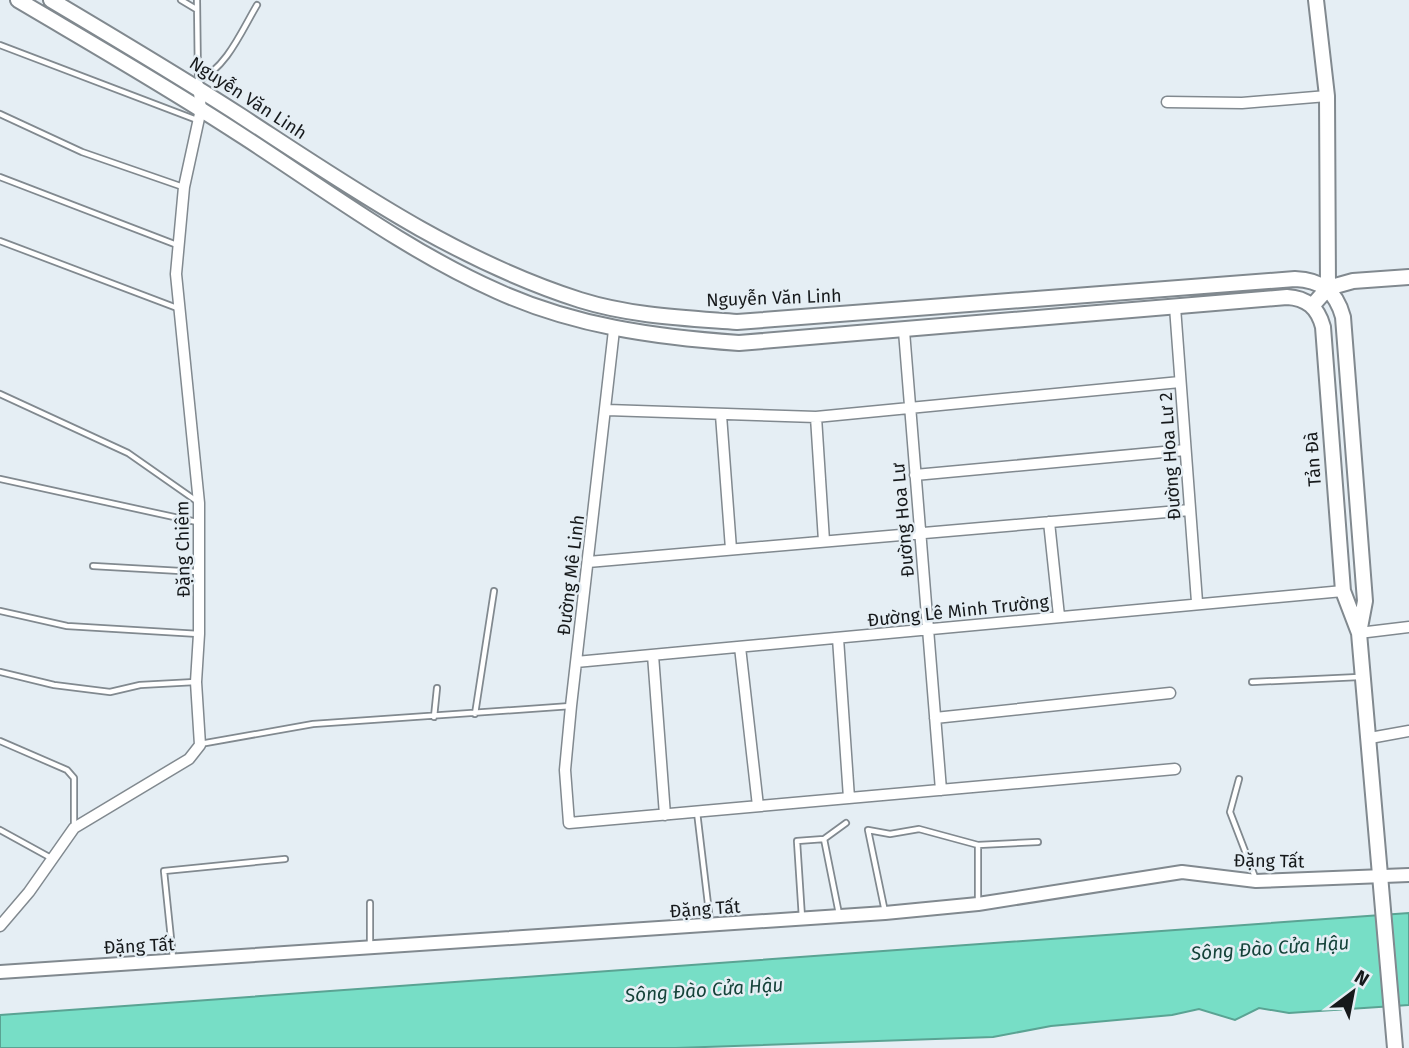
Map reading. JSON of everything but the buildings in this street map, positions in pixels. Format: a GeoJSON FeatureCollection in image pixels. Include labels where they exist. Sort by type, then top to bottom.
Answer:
{"type":"FeatureCollection","features":[{"type":"Feature","properties":{"kind":"main road","name":"Nguyễn Văn Linh"},"geometry":{"type":"LineString","coordinates":[[18,0],[434,259],[499,292],[614,330],[657,337],[738,343],[1287,297],[1297,298],[1312,306]]}},
{"type":"Feature","properties":{"kind":"main road","name":"Nguyễn Văn Linh"},"geometry":{"type":"LineString","coordinates":[[51,0],[198,85],[395,215],[443,243],[505,273],[583,301],[660,317],[737,322],[1295,279],[1308,279],[1328,288],[1353,281],[1409,277]]}},
{"type":"Feature","properties":{"kind":"main road","name":"Tản Đà"},"geometry":{"type":"LineString","coordinates":[[1316,0],[1327,96],[1328,288],[1339,304],[1343,317],[1366,601],[1359,633]]}},
{"type":"Feature","properties":{"kind":"main road"},"geometry":{"type":"LineString","coordinates":[[499,292],[505,273]]}},
{"type":"Feature","properties":{"kind":"main road"},"geometry":{"type":"LineString","coordinates":[[1312,306],[1328,288]]}},
{"type":"Feature","properties":{"kind":"main road","name":"Tản Đà"},"geometry":{"type":"LineString","coordinates":[[1312,306],[1323,327],[1343,591],[1359,633],[1364,676],[1395,1048]]}},
{"type":"Feature","properties":{"kind":"main road"},"geometry":{"type":"LineString","coordinates":[[853,314],[855,335]]}},
{"type":"Feature","properties":{"kind":"street","name":"Đặng Chiêm"},"geometry":{"type":"LineString","coordinates":[[198,85],[199,114],[184,187],[176,274],[198,503],[200,634],[196,682],[200,745]]}},
{"type":"Feature","properties":{"kind":"street"},"geometry":{"type":"LineString","coordinates":[[1167,102],[1242,103],[1327,96]]}},
{"type":"Feature","properties":{"kind":"street","name":"Đường Hoa Lư 2"},"geometry":{"type":"LineString","coordinates":[[1175,307],[1197,603]]}},
{"type":"Feature","properties":{"kind":"street","name":"Đường Mê Linh"},"geometry":{"type":"LineString","coordinates":[[614,330],[565,771],[569,823],[664,815]]}},
{"type":"Feature","properties":{"kind":"street","name":"Đường Hoa Lư"},"geometry":{"type":"LineString","coordinates":[[904,331],[941,790]]}},
{"type":"Feature","properties":{"kind":"street"},"geometry":{"type":"LineString","coordinates":[[607,410],[816,416],[1180,382]]}},
{"type":"Feature","properties":{"kind":"street"},"geometry":{"type":"LineString","coordinates":[[721,415],[731,549]]}},
{"type":"Feature","properties":{"kind":"street"},"geometry":{"type":"LineString","coordinates":[[816,416],[824,541]]}},
{"type":"Feature","properties":{"kind":"street"},"geometry":{"type":"LineString","coordinates":[[915,475],[1185,450]]}},
{"type":"Feature","properties":{"kind":"street"},"geometry":{"type":"LineString","coordinates":[[589,562],[1190,510]]}},
{"type":"Feature","properties":{"kind":"street"},"geometry":{"type":"LineString","coordinates":[[1049,522],[1059,616]]}},
{"type":"Feature","properties":{"kind":"street","name":"Đường Lê Minh Trường"},"geometry":{"type":"LineString","coordinates":[[576,662],[1343,591]]}},
{"type":"Feature","properties":{"kind":"street"},"geometry":{"type":"LineString","coordinates":[[1359,633],[1409,627]]}},
{"type":"Feature","properties":{"kind":"street"},"geometry":{"type":"LineString","coordinates":[[838,638],[849,798]]}},
{"type":"Feature","properties":{"kind":"street"},"geometry":{"type":"LineString","coordinates":[[740,647],[758,806]]}},
{"type":"Feature","properties":{"kind":"street"},"geometry":{"type":"LineString","coordinates":[[653,655],[664,815],[1175,769]]}},
{"type":"Feature","properties":{"kind":"street"},"geometry":{"type":"LineString","coordinates":[[935,718],[1170,693]]}},
{"type":"Feature","properties":{"kind":"street"},"geometry":{"type":"LineString","coordinates":[[1370,738],[1409,731]]}},
{"type":"Feature","properties":{"kind":"street"},"geometry":{"type":"LineString","coordinates":[[0,926],[74,828],[189,760],[200,745]]}},
{"type":"Feature","properties":{"kind":"street","name":"Đặng Tất"},"geometry":{"type":"LineString","coordinates":[[0,972],[885,913],[978,904],[1182,872],[1256,881],[1409,875]]}},
{"type":"Feature","properties":{"kind":"lane"},"geometry":{"type":"LineString","coordinates":[[181,0],[196,9]]}},
{"type":"Feature","properties":{"kind":"lane"},"geometry":{"type":"LineString","coordinates":[[197,0],[198,85]]}},
{"type":"Feature","properties":{"kind":"lane"},"geometry":{"type":"LineString","coordinates":[[198,85],[222,64],[257,5]]}},
{"type":"Feature","properties":{"kind":"lane"},"geometry":{"type":"LineString","coordinates":[[0,45],[199,114]]}},
{"type":"Feature","properties":{"kind":"lane"},"geometry":{"type":"LineString","coordinates":[[0,114],[82,152],[184,187]]}},
{"type":"Feature","properties":{"kind":"lane"},"geometry":{"type":"LineString","coordinates":[[0,177],[177,244]]}},
{"type":"Feature","properties":{"kind":"lane"},"geometry":{"type":"LineString","coordinates":[[0,241],[181,309]]}},
{"type":"Feature","properties":{"kind":"lane"},"geometry":{"type":"LineString","coordinates":[[0,394],[128,453],[198,503]]}},
{"type":"Feature","properties":{"kind":"lane"},"geometry":{"type":"LineString","coordinates":[[0,479],[197,522]]}},
{"type":"Feature","properties":{"kind":"lane"},"geometry":{"type":"LineString","coordinates":[[93,566],[199,572]]}},
{"type":"Feature","properties":{"kind":"lane"},"geometry":{"type":"LineString","coordinates":[[475,715],[494,591]]}},
{"type":"Feature","properties":{"kind":"lane"},"geometry":{"type":"LineString","coordinates":[[0,611],[66,626],[200,634]]}},
{"type":"Feature","properties":{"kind":"lane"},"geometry":{"type":"LineString","coordinates":[[0,672],[54,685],[110,692],[139,685],[196,682]]}},
{"type":"Feature","properties":{"kind":"lane"},"geometry":{"type":"LineString","coordinates":[[1252,682],[1364,676]]}},
{"type":"Feature","properties":{"kind":"lane"},"geometry":{"type":"LineString","coordinates":[[434,717],[437,688]]}},
{"type":"Feature","properties":{"kind":"lane"},"geometry":{"type":"LineString","coordinates":[[200,745],[313,724],[475,715],[571,706]]}},
{"type":"Feature","properties":{"kind":"lane"},"geometry":{"type":"LineString","coordinates":[[0,741],[67,770],[74,778],[74,828]]}},
{"type":"Feature","properties":{"kind":"lane"},"geometry":{"type":"LineString","coordinates":[[1239,779],[1230,813],[1256,881]]}},
{"type":"Feature","properties":{"kind":"lane"},"geometry":{"type":"LineString","coordinates":[[697,812],[711,926]]}},
{"type":"Feature","properties":{"kind":"lane"},"geometry":{"type":"LineString","coordinates":[[802,920],[797,841],[824,839],[846,824]]}},
{"type":"Feature","properties":{"kind":"lane"},"geometry":{"type":"LineString","coordinates":[[885,913],[868,830],[890,834],[919,829],[978,845],[1038,842]]}},
{"type":"Feature","properties":{"kind":"lane"},"geometry":{"type":"LineString","coordinates":[[0,830],[52,859]]}},
{"type":"Feature","properties":{"kind":"lane"},"geometry":{"type":"LineString","coordinates":[[824,839],[839,916]]}},
{"type":"Feature","properties":{"kind":"lane"},"geometry":{"type":"LineString","coordinates":[[978,845],[978,904]]}},
{"type":"Feature","properties":{"kind":"lane"},"geometry":{"type":"LineString","coordinates":[[173,962],[164,871],[285,859]]}},
{"type":"Feature","properties":{"kind":"lane"},"geometry":{"type":"LineString","coordinates":[[370,903],[370,949]]}},
{"type":"Feature","properties":{"kind":"water","name":"Sông Đào Cửa Hậu"},"geometry":{"type":"Polygon","coordinates":[[[1409,913],[1409,1005],[1289,1013],[1259,1008],[1235,1020],[1199,1009],[1172,1015],[1051,1026],[993,1037],[676,1048],[0,1048],[0,1015],[1409,913]]]}}]}
